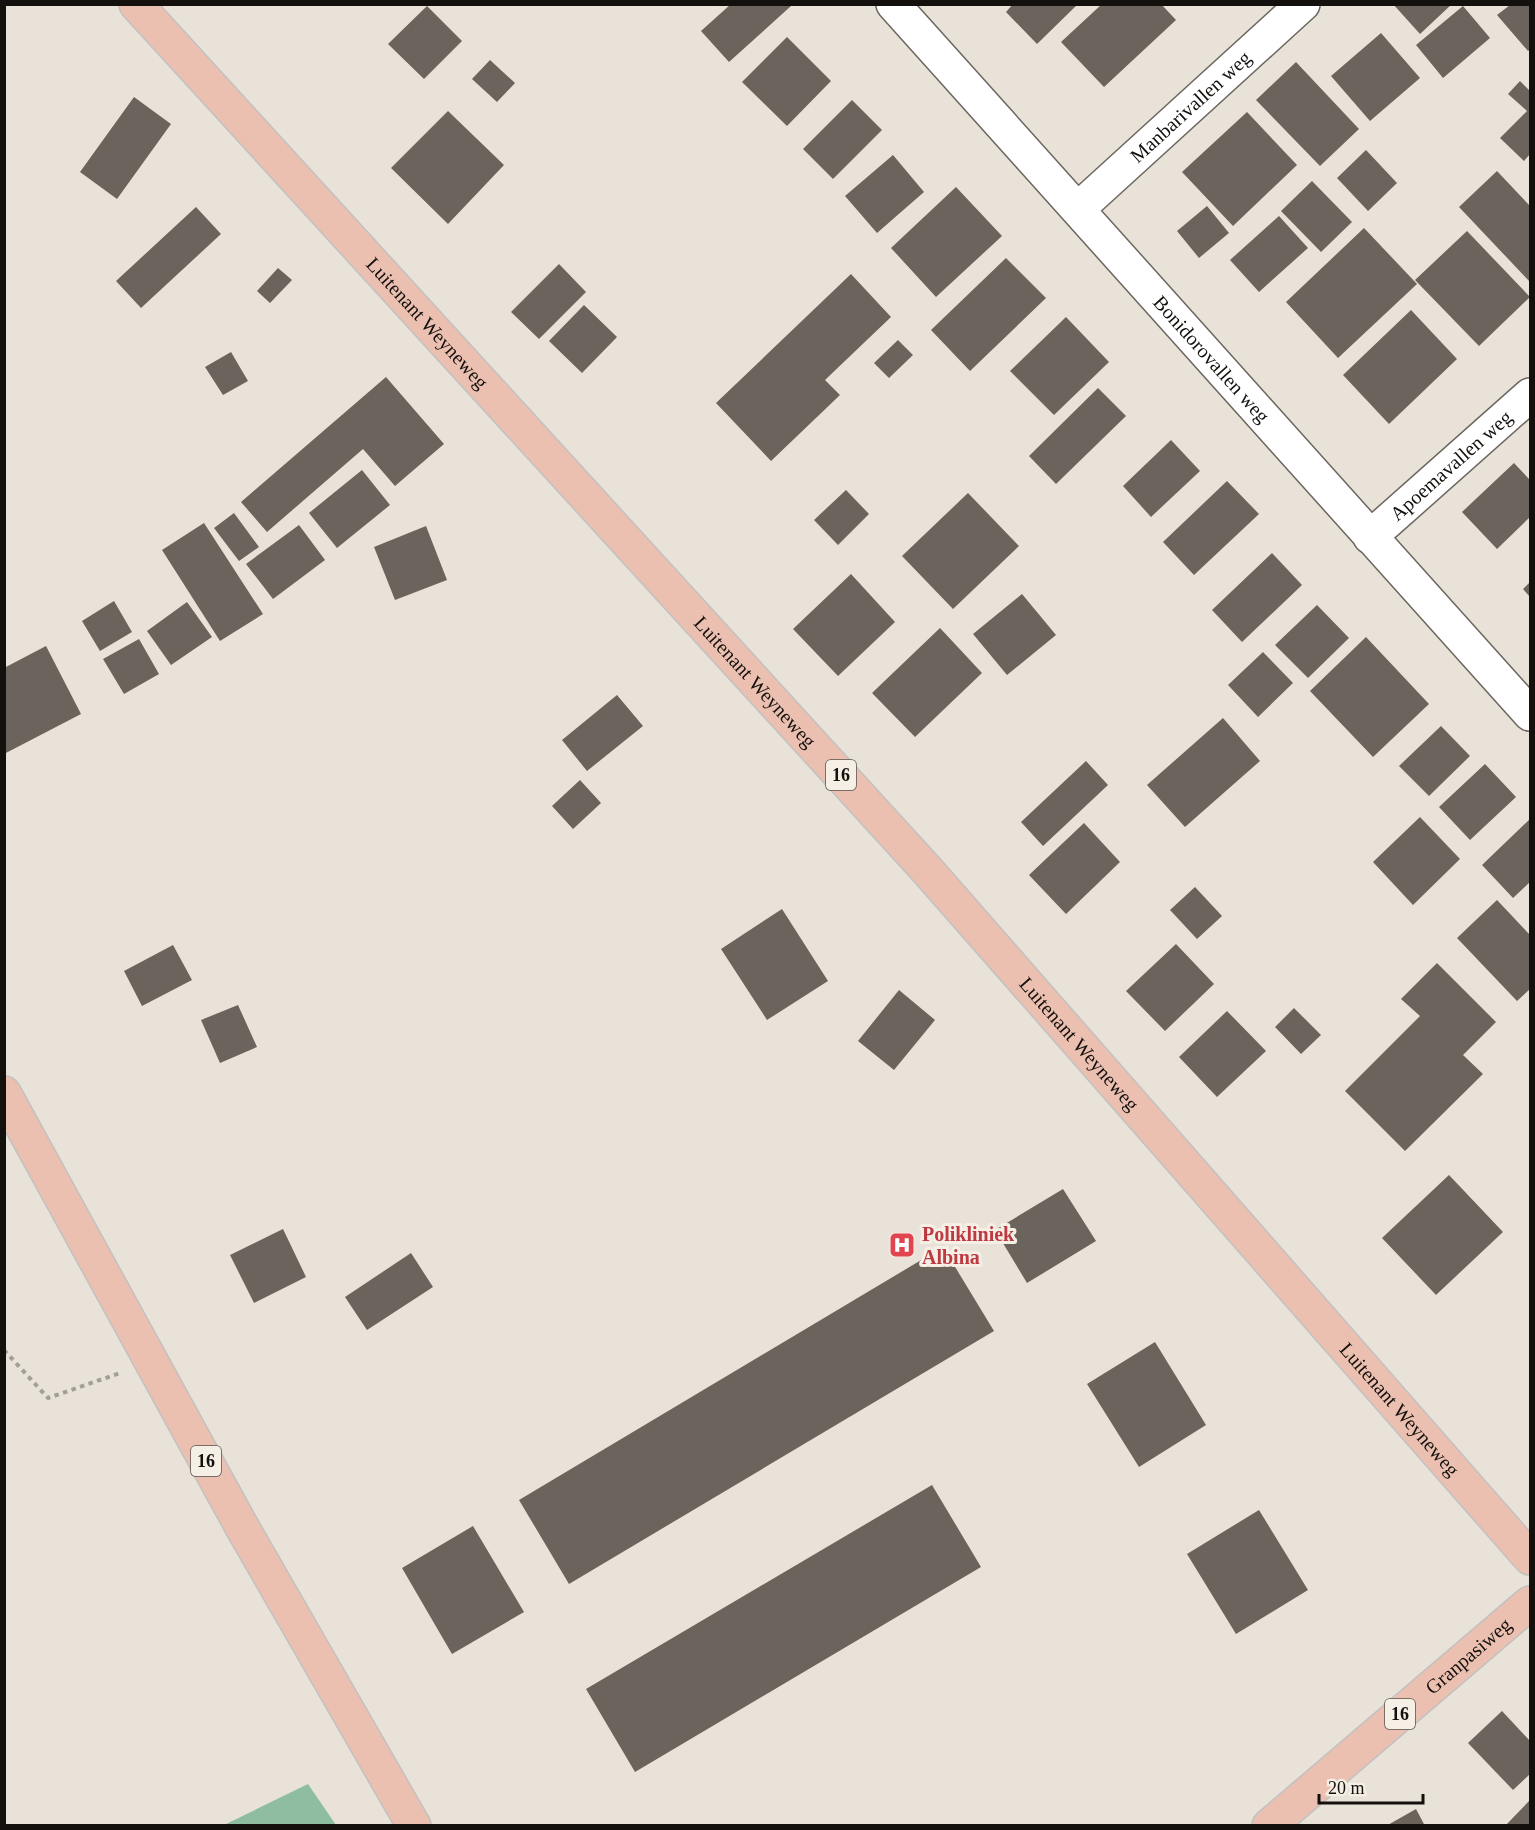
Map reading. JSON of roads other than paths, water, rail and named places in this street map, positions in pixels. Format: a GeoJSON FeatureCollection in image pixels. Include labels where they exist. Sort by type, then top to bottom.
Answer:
{"type":"FeatureCollection","features":[{"type":"Feature","properties":{"kind":"main road","name":"Luitenant Weyneweg"},"geometry":{"type":"LineString","coordinates":[[136,4],[927,870],[1530,1558]]}},
{"type":"Feature","properties":{"kind":"main road","name":"16"},"geometry":{"type":"LineString","coordinates":[[4,1093],[242,1527],[414,1826]]}},
{"type":"Feature","properties":{"kind":"main road","name":"Granpasiweg"},"geometry":{"type":"LineString","coordinates":[[1269,1826],[1530,1603]]}},
{"type":"Feature","properties":{"kind":"street","name":"Bonidorovallen weg"},"geometry":{"type":"LineString","coordinates":[[893,4],[1530,714]]}},
{"type":"Feature","properties":{"kind":"street","name":"Manbarivallen weg"},"geometry":{"type":"LineString","coordinates":[[1078,209],[1303,4]]}},
{"type":"Feature","properties":{"kind":"street","name":"Apoemavallen weg"},"geometry":{"type":"LineString","coordinates":[[1370,537],[1530,394]]}},
{"type":"Feature","properties":{"kind":"place","name":"Polikliniek Albina"},"geometry":{"type":"Point","coordinates":[902,1245]}}]}
